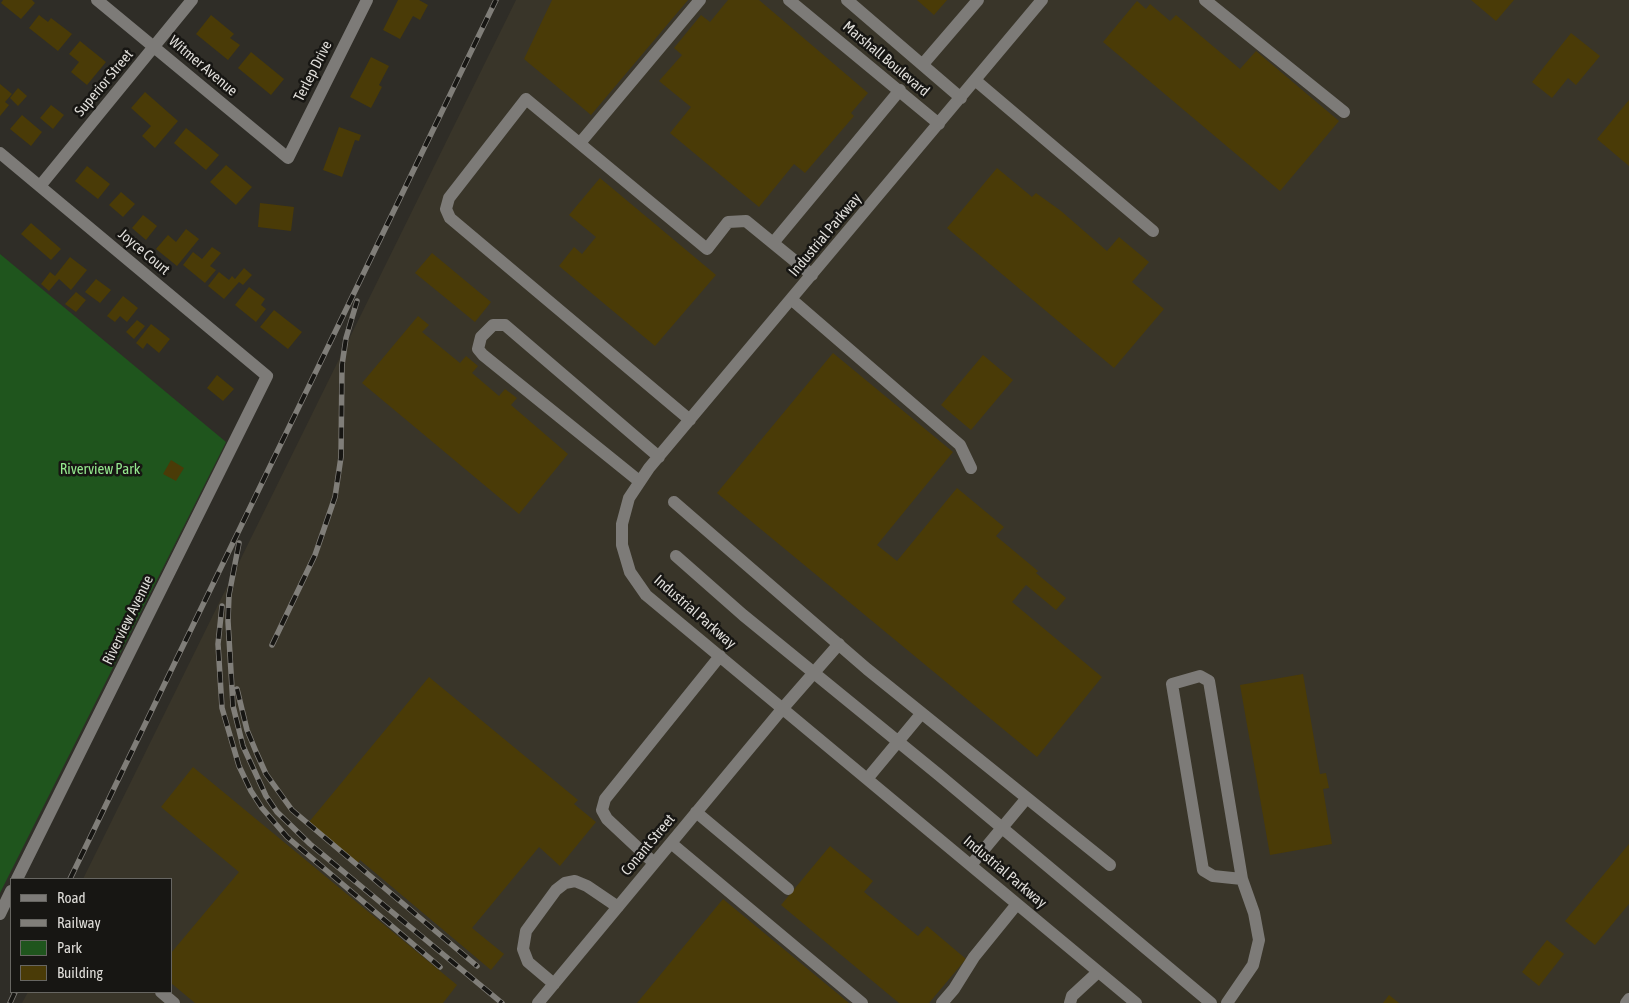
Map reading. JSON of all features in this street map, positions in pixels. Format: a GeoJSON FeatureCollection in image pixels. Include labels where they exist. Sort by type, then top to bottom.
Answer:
{"type":"FeatureCollection","features":[{"type":"Feature","properties":{"kind":"street","name":"Witmer Avenue"},"geometry":{"type":"LineString","coordinates":[[97,0],[288,158]]}},
{"type":"Feature","properties":{"kind":"street","name":"Superior Street"},"geometry":{"type":"LineString","coordinates":[[40,186],[192,0]]}},
{"type":"Feature","properties":{"kind":"street","name":"Terlep Drive"},"geometry":{"type":"LineString","coordinates":[[288,158],[367,0]]}},
{"type":"Feature","properties":{"kind":"street"},"geometry":{"type":"LineString","coordinates":[[580,143],[700,0]]}},
{"type":"Feature","properties":{"kind":"street","name":"Marshall Boulevard"},"geometry":{"type":"LineString","coordinates":[[789,0],[939,124]]}},
{"type":"Feature","properties":{"kind":"street"},"geometry":{"type":"LineString","coordinates":[[847,0],[961,98]]}},
{"type":"Feature","properties":{"kind":"street"},"geometry":{"type":"LineString","coordinates":[[923,64],[978,0]]}},
{"type":"Feature","properties":{"kind":"street","name":"Industrial Parkway"},"geometry":{"type":"LineString","coordinates":[[1042,0],[639,481],[629,498],[622,524],[622,545],[630,572],[646,595],[1136,1003]]}},
{"type":"Feature","properties":{"kind":"street"},"geometry":{"type":"LineString","coordinates":[[1206,0],[1344,112]]}},
{"type":"Feature","properties":{"kind":"street"},"geometry":{"type":"LineString","coordinates":[[975,80],[1153,231]]}},
{"type":"Feature","properties":{"kind":"street"},"geometry":{"type":"LineString","coordinates":[[773,243],[900,90]]}},
{"type":"Feature","properties":{"kind":"street"},"geometry":{"type":"LineString","coordinates":[[690,420],[450,218],[446,209],[449,198],[526,99],[707,248],[728,222],[746,221],[812,275]]}},
{"type":"Feature","properties":{"kind":"street","name":"Joyce Court"},"geometry":{"type":"LineString","coordinates":[[0,153],[268,376]]}},
{"type":"Feature","properties":{"kind":"street"},"geometry":{"type":"LineString","coordinates":[[791,299],[960,445],[971,468]]}},
{"type":"Feature","properties":{"kind":"street"},"geometry":{"type":"LineString","coordinates":[[639,481],[483,355],[478,349],[481,337],[493,325],[505,325],[659,457]]}},
{"type":"Feature","properties":{"kind":"street","name":"Riverview Avenue"},"geometry":{"type":"LineString","coordinates":[[17,878],[268,376]]}},
{"type":"Feature","properties":{"kind":"street"},"geometry":{"type":"LineString","coordinates":[[674,502],[921,714],[1110,865]]}},
{"type":"Feature","properties":{"kind":"street"},"geometry":{"type":"LineString","coordinates":[[676,556],[743,615],[898,741],[1211,1003]]}},
{"type":"Feature","properties":{"kind":"street","name":"Conant Street"},"geometry":{"type":"LineString","coordinates":[[538,1003],[783,708],[839,644]]}},
{"type":"Feature","properties":{"kind":"street"},"geometry":{"type":"LineString","coordinates":[[654,863],[607,819],[602,810],[605,799],[720,656]]}},
{"type":"Feature","properties":{"kind":"street"},"geometry":{"type":"LineString","coordinates":[[1227,1003],[1253,965],[1259,940],[1254,913],[1242,879],[1209,681],[1200,676],[1172,684],[1203,870],[1213,876],[1242,879]]}},
{"type":"Feature","properties":{"kind":"street"},"geometry":{"type":"LineString","coordinates":[[867,779],[921,714]]}},
{"type":"Feature","properties":{"kind":"street"},"geometry":{"type":"LineString","coordinates":[[971,865],[1026,799]]}},
{"type":"Feature","properties":{"kind":"street"},"geometry":{"type":"LineString","coordinates":[[696,812],[788,889]]}},
{"type":"Feature","properties":{"kind":"street"},"geometry":{"type":"LineString","coordinates":[[671,843],[862,1003]]}},
{"type":"Feature","properties":{"kind":"street"},"geometry":{"type":"LineString","coordinates":[[554,984],[528,962],[523,949],[526,931],[556,890],[565,883],[575,881],[587,886],[618,907]]}},
{"type":"Feature","properties":{"kind":"street"},"geometry":{"type":"LineString","coordinates":[[0,914],[6,896]]}},
{"type":"Feature","properties":{"kind":"street"},"geometry":{"type":"LineString","coordinates":[[942,1003],[954,989],[974,957],[1017,904]]}},
{"type":"Feature","properties":{"kind":"street"},"geometry":{"type":"LineString","coordinates":[[1070,1003],[1072,996],[1098,972]]}},
{"type":"Feature","properties":{"kind":"street"},"geometry":{"type":"LineString","coordinates":[[162,993],[174,1003]]}},
{"type":"Feature","properties":{"kind":"street"},"geometry":{"type":"LineString","coordinates":[[1626,1003],[1629,999]]}},
{"type":"Feature","properties":{"kind":"shaded area"},"geometry":{"type":"Polygon","coordinates":[[[516,0],[1629,0],[1629,1003],[22,1003],[27,993],[172,993],[172,878],[83,878],[516,0]]]}},
{"type":"Feature","properties":{"kind":"green space","name":"Riverview Park"},"geometry":{"type":"Polygon","coordinates":[[[0,254],[226,442],[0,893],[0,254]]]}},
{"type":"Feature","properties":{"kind":"building"},"geometry":{"type":"Polygon","coordinates":[[[3,0],[32,0],[35,3],[21,19],[1,3],[3,0]]]}},
{"type":"Feature","properties":{"kind":"building"},"geometry":{"type":"Polygon","coordinates":[[[398,0],[419,0],[428,5],[420,20],[413,16],[400,39],[383,30],[398,0]]]}},
{"type":"Feature","properties":{"kind":"building"},"geometry":{"type":"Polygon","coordinates":[[[552,0],[688,0],[591,115],[524,59],[552,0]]]}},
{"type":"Feature","properties":{"kind":"building"},"geometry":{"type":"Polygon","coordinates":[[[728,0],[759,0],[868,93],[851,113],[854,116],[805,173],[794,164],[759,207],[670,133],[691,107],[659,81],[682,55],[674,48],[701,15],[710,22],[728,0]]]}},
{"type":"Feature","properties":{"kind":"building"},"geometry":{"type":"Polygon","coordinates":[[[917,0],[947,0],[934,15],[917,0]]]}},
{"type":"Feature","properties":{"kind":"building"},"geometry":{"type":"Polygon","coordinates":[[[1471,0],[1514,0],[1496,21],[1471,0]]]}},
{"type":"Feature","properties":{"kind":"building"},"geometry":{"type":"Polygon","coordinates":[[[1137,1],[1146,9],[1150,4],[1170,21],[1176,15],[1240,69],[1256,51],[1339,121],[1280,191],[1103,42],[1137,1]]]}},
{"type":"Feature","properties":{"kind":"building"},"geometry":{"type":"Polygon","coordinates":[[[39,15],[48,22],[51,18],[72,34],[58,51],[29,28],[39,15]]]}},
{"type":"Feature","properties":{"kind":"building"},"geometry":{"type":"Polygon","coordinates":[[[211,15],[234,34],[230,38],[240,45],[228,60],[196,34],[211,15]]]}},
{"type":"Feature","properties":{"kind":"building"},"geometry":{"type":"Polygon","coordinates":[[[1571,33],[1600,56],[1576,85],[1568,78],[1552,98],[1532,82],[1571,33]]]}},
{"type":"Feature","properties":{"kind":"building"},"geometry":{"type":"Polygon","coordinates":[[[80,41],[106,62],[87,85],[71,72],[79,62],[69,54],[80,41]]]}},
{"type":"Feature","properties":{"kind":"building"},"geometry":{"type":"Polygon","coordinates":[[[251,52],[284,79],[271,95],[238,68],[251,52]]]}},
{"type":"Feature","properties":{"kind":"building"},"geometry":{"type":"Polygon","coordinates":[[[371,57],[389,66],[379,85],[382,87],[371,108],[350,97],[371,57]]]}},
{"type":"Feature","properties":{"kind":"building"},"geometry":{"type":"Polygon","coordinates":[[[0,84],[12,94],[5,102],[9,105],[0,116],[0,84]]]}},
{"type":"Feature","properties":{"kind":"building"},"geometry":{"type":"Polygon","coordinates":[[[18,88],[27,96],[18,106],[10,98],[18,88]]]}},
{"type":"Feature","properties":{"kind":"building"},"geometry":{"type":"Polygon","coordinates":[[[145,92],[178,121],[155,148],[142,136],[151,126],[131,108],[145,92]]]}},
{"type":"Feature","properties":{"kind":"building"},"geometry":{"type":"Polygon","coordinates":[[[1629,100],[1629,166],[1597,139],[1629,100]]]}},
{"type":"Feature","properties":{"kind":"building"},"geometry":{"type":"Polygon","coordinates":[[[51,105],[64,115],[53,129],[40,118],[51,105]]]}},
{"type":"Feature","properties":{"kind":"building"},"geometry":{"type":"Polygon","coordinates":[[[22,115],[42,132],[31,146],[10,129],[22,115]]]}},
{"type":"Feature","properties":{"kind":"building"},"geometry":{"type":"Polygon","coordinates":[[[339,127],[361,135],[359,141],[355,140],[342,177],[323,170],[339,127]]]}},
{"type":"Feature","properties":{"kind":"building"},"geometry":{"type":"Polygon","coordinates":[[[186,128],[219,155],[206,170],[174,143],[186,128]]]}},
{"type":"Feature","properties":{"kind":"building"},"geometry":{"type":"Polygon","coordinates":[[[226,165],[252,187],[236,205],[210,182],[226,165]]]}},
{"type":"Feature","properties":{"kind":"building"},"geometry":{"type":"Polygon","coordinates":[[[87,166],[110,184],[98,199],[75,181],[87,166]]]}},
{"type":"Feature","properties":{"kind":"building"},"geometry":{"type":"Polygon","coordinates":[[[997,168],[1032,197],[1036,193],[1061,211],[1107,251],[1119,237],[1149,262],[1132,282],[1164,309],[1114,368],[947,228],[997,168]]]}},
{"type":"Feature","properties":{"kind":"building"},"geometry":{"type":"Polygon","coordinates":[[[600,178],[716,275],[655,346],[559,266],[574,247],[582,254],[596,237],[569,215],[600,178]]]}},
{"type":"Feature","properties":{"kind":"building"},"geometry":{"type":"Polygon","coordinates":[[[121,192],[135,204],[123,217],[109,205],[121,192]]]}},
{"type":"Feature","properties":{"kind":"building"},"geometry":{"type":"Polygon","coordinates":[[[260,203],[294,207],[291,231],[258,227],[260,203]]]}},
{"type":"Feature","properties":{"kind":"building"},"geometry":{"type":"Polygon","coordinates":[[[143,215],[157,226],[146,240],[132,228],[143,215]]]}},
{"type":"Feature","properties":{"kind":"building"},"geometry":{"type":"Polygon","coordinates":[[[31,223],[61,249],[51,260],[21,234],[31,223]]]}},
{"type":"Feature","properties":{"kind":"building"},"geometry":{"type":"Polygon","coordinates":[[[186,229],[199,239],[177,266],[156,249],[168,235],[176,242],[186,229]]]}},
{"type":"Feature","properties":{"kind":"building"},"geometry":{"type":"Polygon","coordinates":[[[212,247],[221,253],[210,266],[216,270],[205,283],[183,265],[193,252],[202,259],[212,247]]]}},
{"type":"Feature","properties":{"kind":"building"},"geometry":{"type":"Polygon","coordinates":[[[432,253],[491,302],[475,322],[415,273],[432,253]]]}},
{"type":"Feature","properties":{"kind":"building"},"geometry":{"type":"Polygon","coordinates":[[[70,257],[87,270],[71,290],[59,279],[49,291],[41,284],[50,272],[55,276],[70,257]]]}},
{"type":"Feature","properties":{"kind":"building"},"geometry":{"type":"Polygon","coordinates":[[[244,268],[252,275],[243,285],[239,282],[224,299],[208,286],[219,272],[229,280],[232,276],[235,279],[244,268]]]}},
{"type":"Feature","properties":{"kind":"building"},"geometry":{"type":"Polygon","coordinates":[[[96,279],[111,290],[100,303],[85,292],[96,279]]]}},
{"type":"Feature","properties":{"kind":"building"},"geometry":{"type":"Polygon","coordinates":[[[249,287],[265,299],[261,305],[266,309],[256,322],[235,305],[249,287]]]}},
{"type":"Feature","properties":{"kind":"building"},"geometry":{"type":"Polygon","coordinates":[[[76,292],[86,300],[76,312],[65,304],[76,292]]]}},
{"type":"Feature","properties":{"kind":"building"},"geometry":{"type":"Polygon","coordinates":[[[123,296],[138,308],[127,322],[120,316],[115,322],[107,316],[123,296]]]}},
{"type":"Feature","properties":{"kind":"building"},"geometry":{"type":"Polygon","coordinates":[[[274,310],[302,332],[288,349],[260,327],[274,310]]]}},
{"type":"Feature","properties":{"kind":"building"},"geometry":{"type":"Polygon","coordinates":[[[418,316],[429,325],[422,332],[460,363],[466,356],[478,366],[472,373],[499,396],[505,389],[517,398],[511,405],[568,454],[519,514],[362,383],[418,316]]]}},
{"type":"Feature","properties":{"kind":"building"},"geometry":{"type":"Polygon","coordinates":[[[137,320],[145,326],[134,339],[126,332],[137,320]]]}},
{"type":"Feature","properties":{"kind":"building"},"geometry":{"type":"Polygon","coordinates":[[[151,324],[170,339],[159,353],[147,343],[143,349],[136,343],[151,324]]]}},
{"type":"Feature","properties":{"kind":"building"},"geometry":{"type":"Polygon","coordinates":[[[833,353],[953,452],[877,545],[897,561],[957,488],[1004,527],[996,536],[1038,571],[1036,573],[1066,598],[1056,610],[1026,585],[1012,602],[1102,677],[1037,757],[717,493],[833,353]]]}},
{"type":"Feature","properties":{"kind":"building"},"geometry":{"type":"Polygon","coordinates":[[[983,355],[1013,380],[971,430],[941,405],[983,355]]]}},
{"type":"Feature","properties":{"kind":"building"},"geometry":{"type":"Polygon","coordinates":[[[217,375],[234,389],[223,401],[207,388],[217,375]]]}},
{"type":"Feature","properties":{"kind":"building"},"geometry":{"type":"Polygon","coordinates":[[[171,460],[184,468],[176,481],[163,474],[171,460]]]}},
{"type":"Feature","properties":{"kind":"building"},"geometry":{"type":"Polygon","coordinates":[[[1303,674],[1320,774],[1326,773],[1329,788],[1323,789],[1332,844],[1270,855],[1240,685],[1303,674]]]}},
{"type":"Feature","properties":{"kind":"building"},"geometry":{"type":"Polygon","coordinates":[[[429,677],[578,800],[574,804],[596,822],[560,866],[539,847],[472,928],[504,954],[491,970],[360,860],[358,863],[309,822],[429,677]]]}},
{"type":"Feature","properties":{"kind":"building"},"geometry":{"type":"Polygon","coordinates":[[[193,767],[457,985],[443,1003],[195,1003],[172,984],[172,952],[239,872],[161,807],[193,767]]]}},
{"type":"Feature","properties":{"kind":"building"},"geometry":{"type":"Polygon","coordinates":[[[1629,844],[1629,904],[1595,945],[1565,921],[1629,844]]]}},
{"type":"Feature","properties":{"kind":"building"},"geometry":{"type":"Polygon","coordinates":[[[830,846],[873,881],[864,892],[918,936],[927,926],[966,959],[929,1003],[899,1003],[781,905],[830,846]]]}},
{"type":"Feature","properties":{"kind":"building"},"geometry":{"type":"Polygon","coordinates":[[[723,899],[849,1003],[637,1003],[723,899]]]}},
{"type":"Feature","properties":{"kind":"building"},"geometry":{"type":"Polygon","coordinates":[[[1547,940],[1564,954],[1539,986],[1522,972],[1547,940]]]}},
{"type":"Feature","properties":{"kind":"building"},"geometry":{"type":"Polygon","coordinates":[[[1389,995],[1399,1003],[1383,1003],[1389,995]]]}},
{"type":"Feature","properties":{"kind":"railway"},"geometry":{"type":"LineString","coordinates":[[70,878],[496,0]]}},
{"type":"Feature","properties":{"kind":"railway"},"geometry":{"type":"LineString","coordinates":[[272,645],[315,555],[335,497],[341,457],[342,365],[346,338],[357,301]]}},
{"type":"Feature","properties":{"kind":"railway"},"geometry":{"type":"LineString","coordinates":[[239,543],[229,595],[228,621],[233,706],[243,746],[266,796],[277,812],[310,844],[502,1003]]}},
{"type":"Feature","properties":{"kind":"railway"},"geometry":{"type":"LineString","coordinates":[[222,606],[218,644],[222,708],[239,766],[251,791],[262,808],[287,837],[440,967]]}},
{"type":"Feature","properties":{"kind":"railway"},"geometry":{"type":"LineString","coordinates":[[237,689],[247,730],[266,774],[292,810],[477,966]]}},
{"type":"Feature","properties":{"kind":"railway"},"geometry":{"type":"LineString","coordinates":[[10,1003],[15,993]]}}]}
